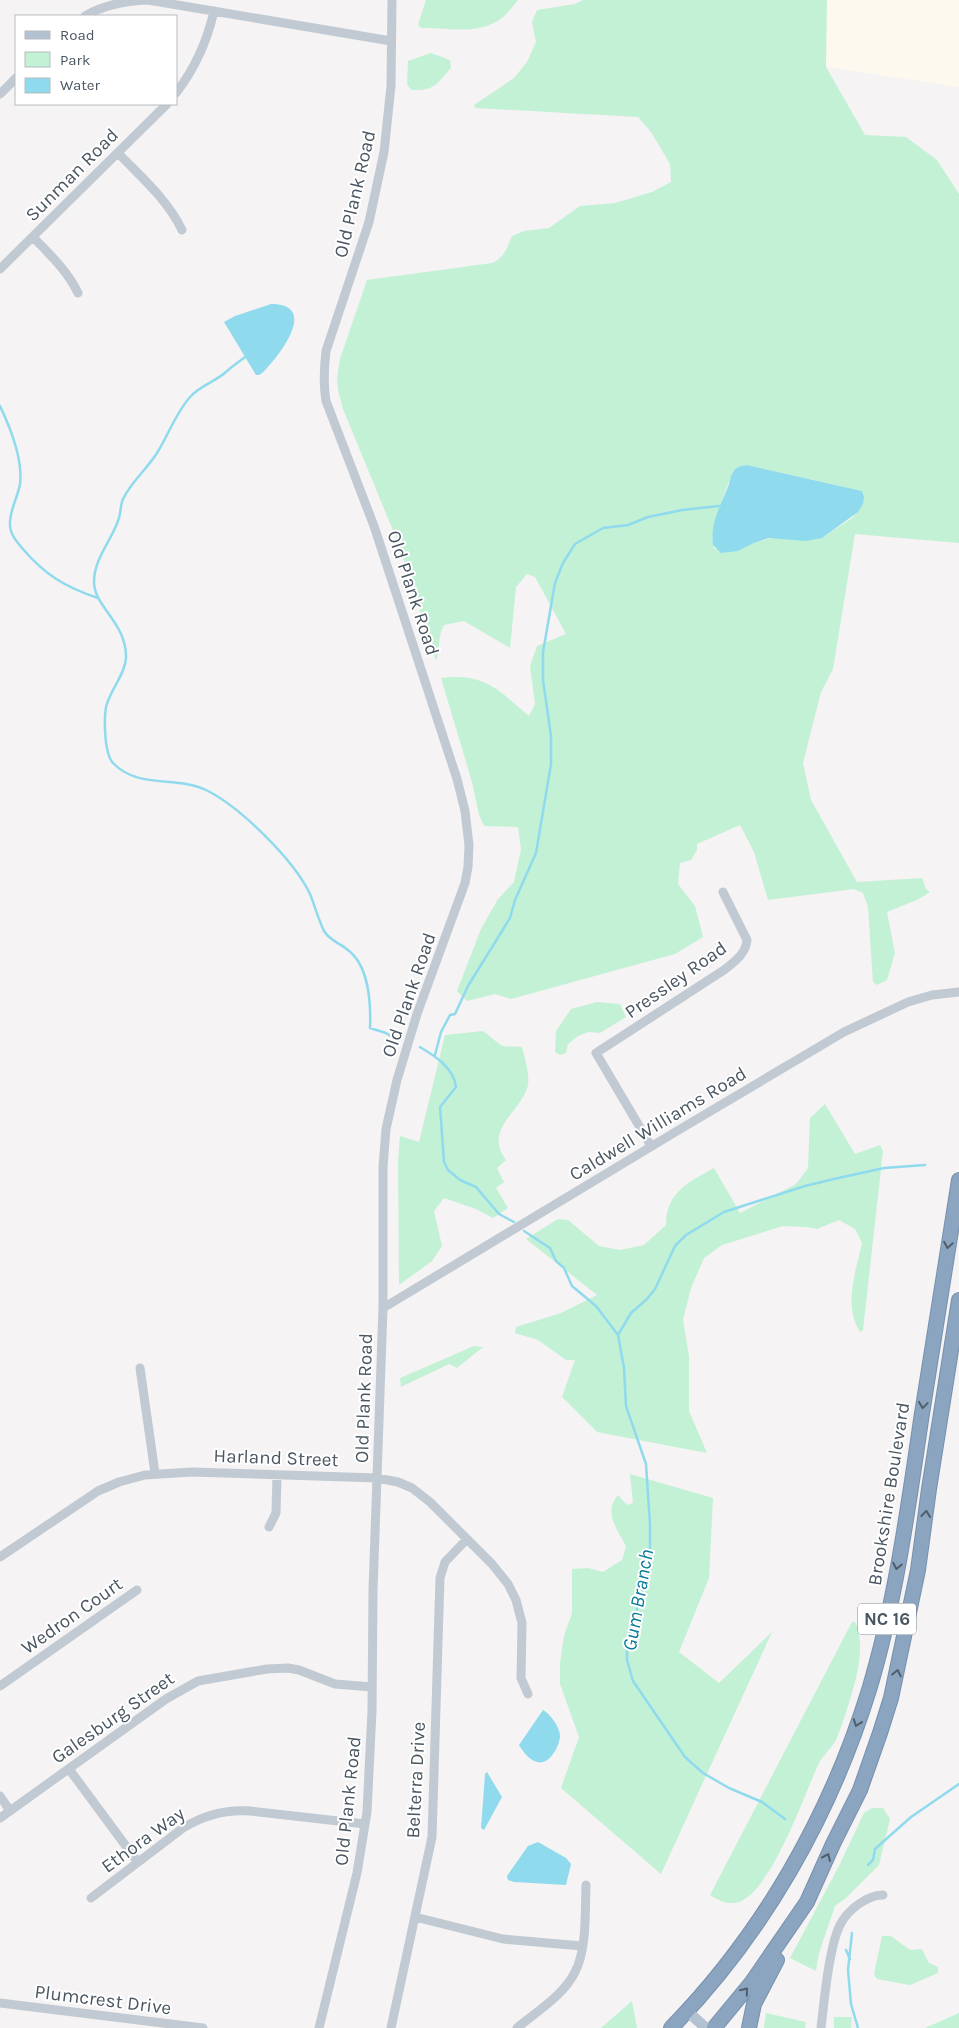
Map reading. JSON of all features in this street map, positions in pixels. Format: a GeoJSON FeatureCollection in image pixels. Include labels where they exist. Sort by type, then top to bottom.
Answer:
{"type":"FeatureCollection","features":[{"type":"Feature","properties":{"kind":"highway","name":"Brookshire Boulevard"},"geometry":{"type":"LineString","coordinates":[[671,2028],[728,1962],[770,1904],[792,1868],[813,1828],[843,1762],[869,1690],[886,1620],[905,1527],[959,1180]]}},
{"type":"Feature","properties":{"kind":"highway","name":"Brookshire Boulevard"},"geometry":{"type":"LineString","coordinates":[[714,2028],[752,1982],[807,1902],[832,1844],[860,1790],[891,1698],[918,1570],[959,1300]]}},
{"type":"Feature","properties":{"kind":"highway"},"geometry":{"type":"LineString","coordinates":[[749,2028],[754,2004],[807,1902]]}},
{"type":"Feature","properties":{"kind":"main road"},"geometry":{"type":"LineString","coordinates":[[687,2011],[706,2028]]}},
{"type":"Feature","properties":{"kind":"street"},"geometry":{"type":"LineString","coordinates":[[87,15],[100,9],[135,0],[148,0],[392,41]]}},
{"type":"Feature","properties":{"kind":"street","name":"Old Plank Road"},"geometry":{"type":"LineString","coordinates":[[318,2028],[357,1873],[365,1824],[371,1752],[377,1478],[384,1308],[383,1167],[386,1129],[397,1080],[417,1014],[465,883],[469,845],[465,811],[457,779],[374,526],[326,401],[324,390],[326,351],[368,222],[384,152],[390,103],[392,0]]}},
{"type":"Feature","properties":{"kind":"street"},"geometry":{"type":"LineString","coordinates":[[178,90],[190,75],[201,55],[210,30],[214,11]]}},
{"type":"Feature","properties":{"kind":"street"},"geometry":{"type":"LineString","coordinates":[[0,94],[15,79]]}},
{"type":"Feature","properties":{"kind":"street","name":"Sunman Road"},"geometry":{"type":"LineString","coordinates":[[0,269],[166,105]]}},
{"type":"Feature","properties":{"kind":"street"},"geometry":{"type":"LineString","coordinates":[[118,153],[165,203],[182,230]]}},
{"type":"Feature","properties":{"kind":"street"},"geometry":{"type":"LineString","coordinates":[[33,237],[59,262],[78,293]]}},
{"type":"Feature","properties":{"kind":"street","name":"Pressley Road"},"geometry":{"type":"LineString","coordinates":[[651,1146],[596,1053],[724,970],[742,955],[746,948],[747,940],[723,892]]}},
{"type":"Feature","properties":{"kind":"street","name":"Caldwell Williams Road"},"geometry":{"type":"LineString","coordinates":[[384,1308],[748,1088],[874,1017],[924,996],[959,992]]}},
{"type":"Feature","properties":{"kind":"street"},"geometry":{"type":"LineString","coordinates":[[140,1368],[155,1473]]}},
{"type":"Feature","properties":{"kind":"street","name":"Harland Street"},"geometry":{"type":"LineString","coordinates":[[0,1557],[98,1491],[119,1482],[155,1473],[192,1472],[377,1478],[398,1482],[412,1488],[430,1502],[492,1564],[508,1584],[516,1600],[522,1623],[521,1678],[528,1694]]}},
{"type":"Feature","properties":{"kind":"street"},"geometry":{"type":"LineString","coordinates":[[269,1527],[276,1513],[277,1475]]}},
{"type":"Feature","properties":{"kind":"street","name":"Belterra Drive"},"geometry":{"type":"LineString","coordinates":[[391,2028],[432,1837],[440,1578],[445,1562],[467,1539]]}},
{"type":"Feature","properties":{"kind":"street","name":"Wedron Court"},"geometry":{"type":"LineString","coordinates":[[0,1686],[137,1590]]}},
{"type":"Feature","properties":{"kind":"street","name":"Galesburg Street"},"geometry":{"type":"LineString","coordinates":[[0,1818],[166,1699],[198,1681],[250,1671],[288,1668],[311,1674],[335,1684],[372,1687]]}},
{"type":"Feature","properties":{"kind":"street"},"geometry":{"type":"LineString","coordinates":[[69,1769],[137,1861]]}},
{"type":"Feature","properties":{"kind":"street"},"geometry":{"type":"LineString","coordinates":[[0,1796],[10,1811]]}},
{"type":"Feature","properties":{"kind":"street","name":"Ethora Way"},"geometry":{"type":"LineString","coordinates":[[91,1898],[137,1861],[191,1823],[224,1811],[250,1811],[365,1824]]}},
{"type":"Feature","properties":{"kind":"street"},"geometry":{"type":"LineString","coordinates":[[517,2028],[564,1988],[575,1973],[580,1962],[582,1946],[586,1885]]}},
{"type":"Feature","properties":{"kind":"street"},"geometry":{"type":"LineString","coordinates":[[821,2028],[832,1952],[840,1926],[855,1907],[873,1896],[883,1895]]}},
{"type":"Feature","properties":{"kind":"street"},"geometry":{"type":"LineString","coordinates":[[415,1917],[503,1939],[582,1946]]}},
{"type":"Feature","properties":{"kind":"street","name":"Plumcrest Drive"},"geometry":{"type":"LineString","coordinates":[[0,2003],[203,2028]]}},
{"type":"Feature","properties":{"kind":"shaded area"},"geometry":{"type":"Polygon","coordinates":[[[800,0],[959,0],[959,87],[826,67],[800,0]]]}},
{"type":"Feature","properties":{"kind":"green space"},"geometry":{"type":"Polygon","coordinates":[[[426,0],[518,0],[502,18],[492,24],[473,29],[463,29],[421,28],[418,25],[426,0]]]}},
{"type":"Feature","properties":{"kind":"green space"},"geometry":{"type":"Polygon","coordinates":[[[583,0],[827,0],[826,67],[865,135],[906,137],[937,160],[959,194],[959,543],[855,534],[833,669],[821,692],[803,763],[811,800],[857,882],[922,878],[926,889],[930,892],[919,899],[887,912],[895,953],[887,980],[877,985],[873,982],[868,907],[863,893],[854,889],[768,900],[754,852],[740,825],[697,844],[697,850],[691,860],[680,863],[678,884],[695,906],[703,937],[675,954],[511,999],[495,994],[467,1001],[457,991],[481,929],[498,899],[514,882],[521,849],[518,827],[484,826],[479,815],[472,782],[441,678],[469,678],[490,685],[529,716],[535,704],[530,666],[537,646],[566,634],[535,577],[527,574],[516,587],[510,648],[464,621],[444,625],[440,633],[436,661],[399,545],[343,409],[337,378],[340,359],[367,280],[492,263],[503,255],[512,236],[524,231],[549,228],[580,206],[615,203],[652,192],[671,182],[670,164],[651,132],[638,117],[475,108],[474,105],[514,78],[527,62],[536,42],[532,22],[537,10],[575,4],[583,0]],[[747,465],[733,471],[718,510],[713,532],[715,549],[738,551],[754,543],[775,537],[822,538],[852,518],[863,504],[862,491],[747,465]]]}},
{"type":"Feature","properties":{"kind":"green space"},"geometry":{"type":"Polygon","coordinates":[[[431,53],[450,60],[451,68],[431,88],[411,90],[407,84],[408,61],[431,53]]]}},
{"type":"Feature","properties":{"kind":"green space"},"geometry":{"type":"Polygon","coordinates":[[[597,1002],[620,1004],[626,1017],[600,1033],[589,1032],[578,1036],[568,1044],[566,1053],[560,1055],[555,1052],[556,1031],[571,1009],[597,1002]]]}},
{"type":"Feature","properties":{"kind":"green space"},"geometry":{"type":"Polygon","coordinates":[[[483,1031],[502,1046],[522,1047],[528,1074],[527,1089],[500,1131],[500,1149],[506,1160],[497,1168],[504,1182],[496,1188],[508,1208],[493,1218],[476,1209],[444,1198],[434,1211],[442,1246],[432,1261],[399,1285],[398,1161],[400,1136],[419,1142],[445,1035],[483,1031]]]}},
{"type":"Feature","properties":{"kind":"green space"},"geometry":{"type":"Polygon","coordinates":[[[825,1104],[855,1154],[880,1145],[883,1151],[863,1330],[860,1332],[852,1311],[852,1288],[862,1243],[855,1229],[839,1220],[817,1229],[783,1226],[722,1245],[704,1258],[691,1288],[683,1320],[689,1356],[689,1411],[707,1453],[597,1432],[562,1397],[575,1360],[566,1360],[538,1340],[515,1333],[516,1327],[561,1313],[597,1295],[526,1239],[558,1219],[568,1220],[599,1246],[620,1250],[644,1245],[666,1225],[670,1204],[681,1189],[714,1168],[740,1213],[796,1184],[808,1168],[810,1118],[825,1104]]]}},
{"type":"Feature","properties":{"kind":"green space"},"geometry":{"type":"Polygon","coordinates":[[[474,1346],[483,1347],[457,1368],[449,1364],[401,1387],[400,1378],[474,1346]]]}},
{"type":"Feature","properties":{"kind":"green space"},"geometry":{"type":"Polygon","coordinates":[[[630,1474],[713,1498],[709,1578],[679,1652],[719,1683],[772,1632],[661,1874],[561,1788],[579,1737],[560,1684],[560,1663],[564,1636],[572,1613],[572,1569],[588,1568],[603,1572],[622,1560],[626,1546],[613,1520],[612,1508],[618,1495],[627,1505],[633,1503],[630,1474]]]}},
{"type":"Feature","properties":{"kind":"green space"},"geometry":{"type":"Polygon","coordinates":[[[852,1622],[855,1622],[860,1639],[858,1667],[852,1693],[836,1740],[818,1765],[785,1841],[763,1880],[751,1894],[739,1902],[727,1903],[717,1899],[710,1895],[852,1622]]]}},
{"type":"Feature","properties":{"kind":"green space"},"geometry":{"type":"Polygon","coordinates":[[[872,1808],[883,1808],[890,1819],[879,1865],[846,1898],[835,1906],[819,1953],[816,1971],[790,1958],[839,1866],[864,1813],[872,1808]]]}},
{"type":"Feature","properties":{"kind":"green space"},"geometry":{"type":"Polygon","coordinates":[[[882,1936],[891,1936],[910,1950],[922,1949],[929,1963],[938,1967],[938,1973],[910,1985],[877,1979],[874,1974],[882,1936]]]}},
{"type":"Feature","properties":{"kind":"green space"},"geometry":{"type":"Polygon","coordinates":[[[632,2001],[637,2028],[601,2028],[632,2001]]]}},
{"type":"Feature","properties":{"kind":"green space"},"geometry":{"type":"Polygon","coordinates":[[[766,2013],[806,2022],[805,2028],[764,2028],[766,2013]]]}},
{"type":"Feature","properties":{"kind":"green space"},"geometry":{"type":"Polygon","coordinates":[[[959,2013],[959,2028],[925,2028],[959,2013]]]}},
{"type":"Feature","properties":{"kind":"green space"},"geometry":{"type":"Polygon","coordinates":[[[834,2017],[852,2017],[851,2028],[834,2028],[834,2017]]]}},
{"type":"Feature","properties":{"kind":"water"},"geometry":{"type":"Polygon","coordinates":[[[271,304],[284,306],[291,311],[294,318],[293,326],[279,354],[263,372],[256,375],[224,322],[235,316],[271,304]]]}},
{"type":"Feature","properties":{"kind":"water"},"geometry":{"type":"Polygon","coordinates":[[[747,465],[862,491],[864,497],[863,504],[858,512],[822,538],[806,541],[769,538],[738,551],[721,553],[713,545],[712,537],[716,515],[734,470],[747,465]]]}},
{"type":"Feature","properties":{"kind":"water"},"geometry":{"type":"Polygon","coordinates":[[[543,1710],[554,1721],[560,1736],[555,1751],[550,1757],[546,1761],[536,1762],[527,1756],[519,1745],[543,1710]]]}},
{"type":"Feature","properties":{"kind":"water"},"geometry":{"type":"Polygon","coordinates":[[[487,1772],[502,1797],[484,1830],[481,1828],[485,1774],[487,1772]]]}},
{"type":"Feature","properties":{"kind":"water"},"geometry":{"type":"Polygon","coordinates":[[[538,1842],[566,1858],[571,1864],[566,1885],[508,1880],[507,1876],[528,1846],[538,1842]]]}},
{"type":"Feature","properties":{"kind":"waterway"},"geometry":{"type":"LineString","coordinates":[[248,355],[195,392],[186,402],[157,453],[126,493],[122,502],[120,516],[97,566],[94,582],[95,591],[121,635],[125,646],[126,658],[123,670],[106,707],[106,744],[113,763],[123,771],[134,777],[146,780],[196,786],[208,791],[236,809],[265,836],[292,866],[302,881],[310,894],[326,934],[348,950],[360,966],[369,997],[370,1028],[386,1033],[398,1041]]}},
{"type":"Feature","properties":{"kind":"waterway"},"geometry":{"type":"LineString","coordinates":[[0,406],[12,434],[20,465],[20,484],[10,520],[12,535],[47,573],[75,589],[98,598]]}},
{"type":"Feature","properties":{"kind":"waterway"},"geometry":{"type":"LineString","coordinates":[[435,1055],[441,1032],[450,1015],[455,1014],[468,986],[510,918],[515,900],[536,853],[551,764],[551,736],[543,680],[543,652],[555,583],[563,563],[575,544],[603,528],[628,525],[648,517],[682,510],[719,506]]}},
{"type":"Feature","properties":{"kind":"waterway","name":"Gum Branch"},"geometry":{"type":"LineString","coordinates":[[420,1047],[432,1054],[448,1068],[456,1087],[440,1107],[444,1162],[448,1170],[460,1180],[476,1187],[499,1214],[514,1222]]}},
{"type":"Feature","properties":{"kind":"waterway"},"geometry":{"type":"LineString","coordinates":[[618,1335],[631,1313],[655,1289],[675,1246],[686,1235],[724,1212],[805,1186],[834,1179],[884,1168],[925,1165]]}},
{"type":"Feature","properties":{"kind":"waterway","name":"Gum Branch"},"geometry":{"type":"LineString","coordinates":[[524,1231],[550,1248],[556,1261],[564,1268],[572,1286],[596,1306],[618,1335],[624,1368],[626,1406],[646,1464],[650,1525],[648,1572],[627,1642],[627,1660],[633,1681],[685,1757],[703,1773],[729,1788],[762,1802],[785,1819]]}},
{"type":"Feature","properties":{"kind":"waterway"},"geometry":{"type":"LineString","coordinates":[[868,1865],[873,1860],[875,1849],[911,1817],[959,1784]]}},
{"type":"Feature","properties":{"kind":"waterway","name":"Gum Branch"},"geometry":{"type":"LineString","coordinates":[[852,1933],[848,1970],[851,2004],[858,2028]]}},
{"type":"Feature","properties":{"kind":"waterway","name":"Gum Branch"},"geometry":{"type":"LineString","coordinates":[[846,1950],[850,1959]]}}]}
